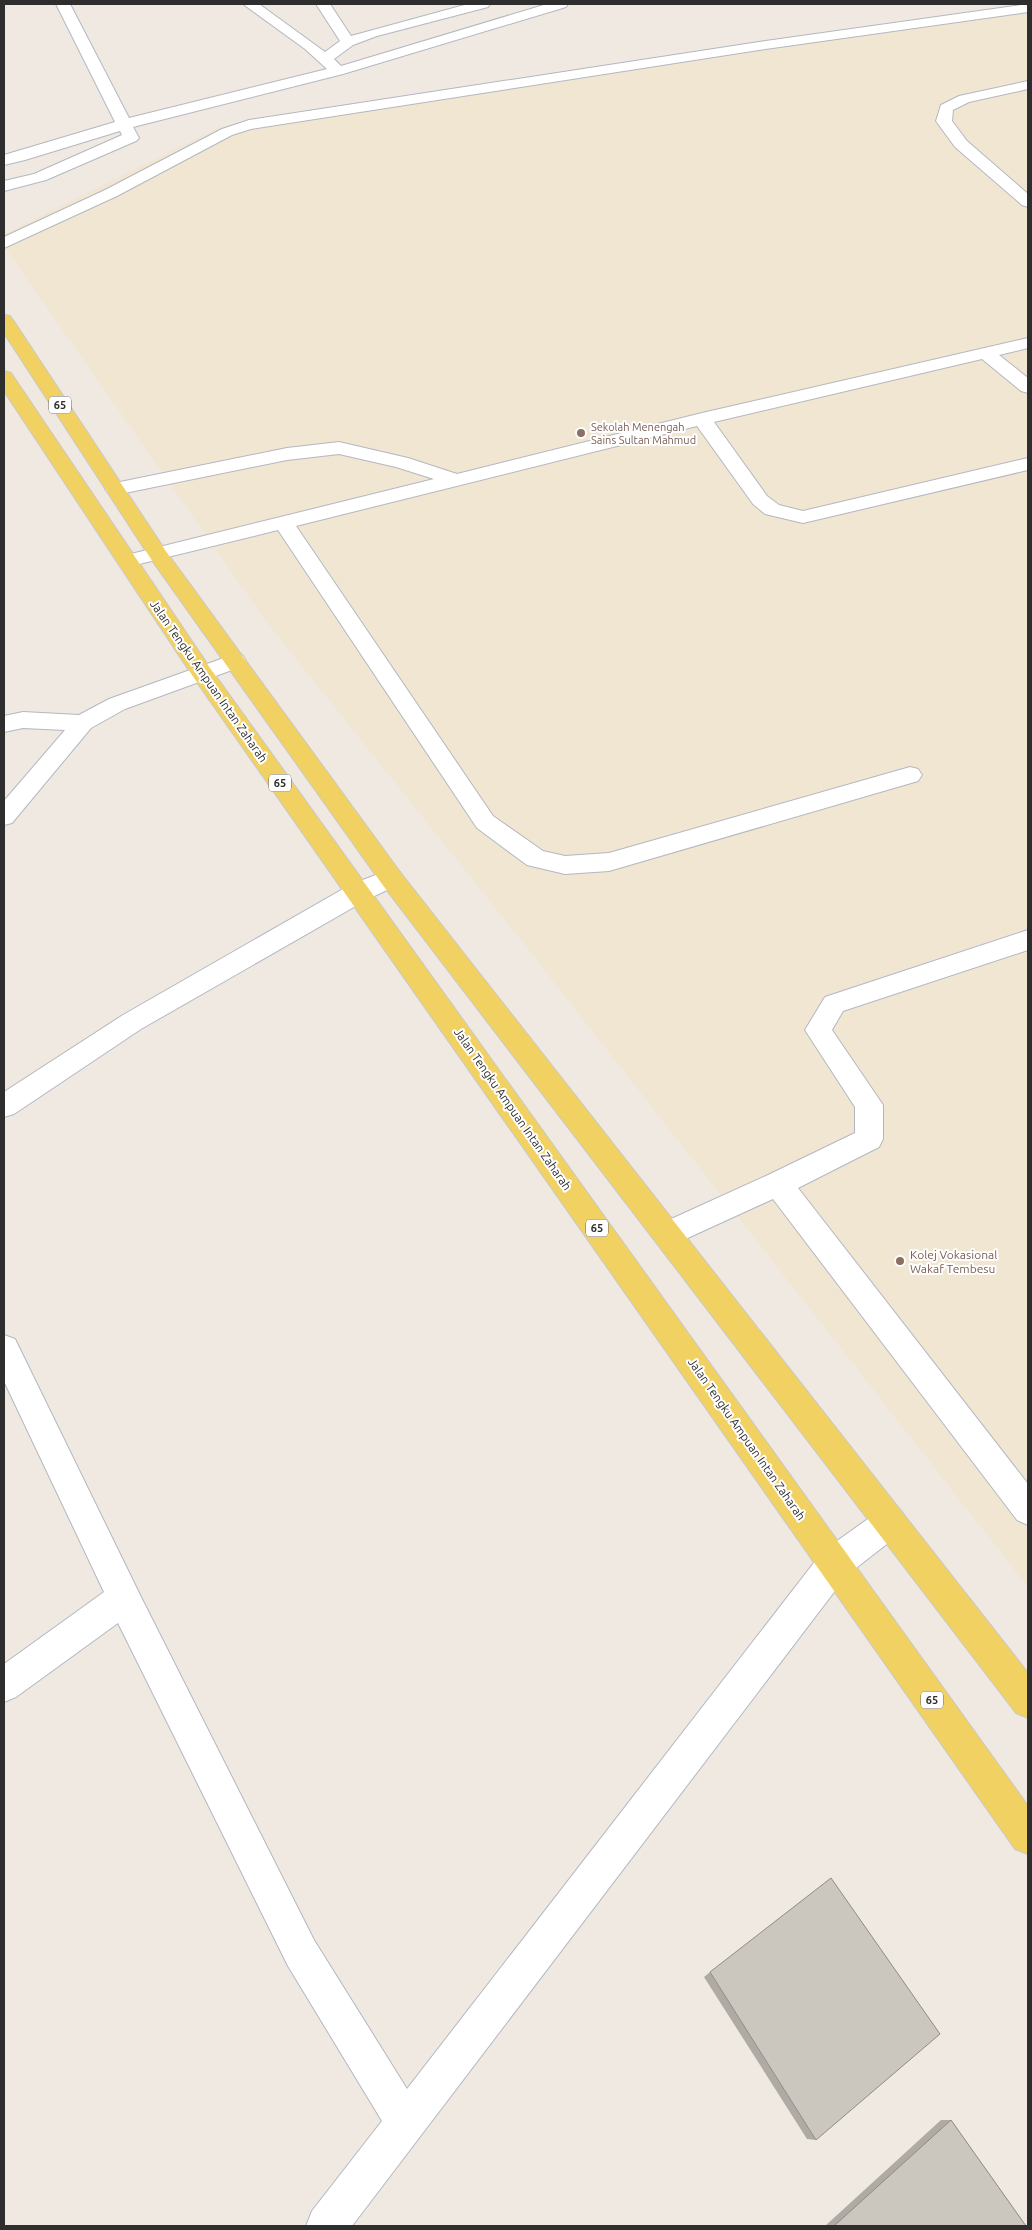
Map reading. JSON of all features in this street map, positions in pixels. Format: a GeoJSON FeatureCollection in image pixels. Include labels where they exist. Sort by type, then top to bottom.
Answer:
{"type":"FeatureCollection","features":[{"type":"Feature","properties":{"kind":"main road","name":"65"},"geometry":{"type":"LineString","coordinates":[[4,320],[158,554],[391,878],[1028,1701]]}},
{"type":"Feature","properties":{"kind":"main road","name":"Jalan Tengku Ampuan Intan Zaharah"},"geometry":{"type":"LineString","coordinates":[[4,377],[202,673],[1028,1836]]}},
{"type":"Feature","properties":{"kind":"street"},"geometry":{"type":"LineString","coordinates":[[63,4],[128,131]]}},
{"type":"Feature","properties":{"kind":"street"},"geometry":{"type":"LineString","coordinates":[[250,4],[325,59],[338,71]]}},
{"type":"Feature","properties":{"kind":"street"},"geometry":{"type":"LineString","coordinates":[[324,4],[348,42]]}},
{"type":"Feature","properties":{"kind":"street"},"geometry":{"type":"LineString","coordinates":[[325,59],[348,42],[372,33],[484,4]]}},
{"type":"Feature","properties":{"kind":"street"},"geometry":{"type":"LineString","coordinates":[[4,186],[40,177],[128,131],[183,110],[231,96],[338,71],[561,4]]}},
{"type":"Feature","properties":{"kind":"street"},"geometry":{"type":"LineString","coordinates":[[4,243],[111,193],[227,132],[249,125],[759,46],[1028,8]]}},
{"type":"Feature","properties":{"kind":"street"},"geometry":{"type":"LineString","coordinates":[[1028,85],[964,98],[946,108],[944,121],[961,144],[1028,202]]}},
{"type":"Feature","properties":{"kind":"street"},"geometry":{"type":"LineString","coordinates":[[4,160],[128,131]]}},
{"type":"Feature","properties":{"kind":"street"},"geometry":{"type":"LineString","coordinates":[[10,201],[23,193],[40,177]]}},
{"type":"Feature","properties":{"kind":"street"},"geometry":{"type":"LineString","coordinates":[[127,561],[702,419],[1028,343]]}},
{"type":"Feature","properties":{"kind":"street"},"geometry":{"type":"LineString","coordinates":[[985,353],[1028,387]]}},
{"type":"Feature","properties":{"kind":"street"},"geometry":{"type":"LineString","coordinates":[[702,419],[760,500],[772,510],[803,517],[1028,464]]}},
{"type":"Feature","properties":{"kind":"street"},"geometry":{"type":"LineString","coordinates":[[115,489],[287,454],[339,448],[364,452],[401,462],[457,480]]}},
{"type":"Feature","properties":{"kind":"street"},"geometry":{"type":"LineString","coordinates":[[284,523],[485,822],[536,859],[565,865],[609,862],[910,775]]}},
{"type":"Feature","properties":{"kind":"street"},"geometry":{"type":"LineString","coordinates":[[4,817],[83,723],[117,704],[235,661]]}},
{"type":"Feature","properties":{"kind":"street"},"geometry":{"type":"LineString","coordinates":[[4,724],[23,720],[83,723]]}},
{"type":"Feature","properties":{"kind":"street"},"geometry":{"type":"LineString","coordinates":[[4,1106],[132,1022],[359,892],[391,878]]}},
{"type":"Feature","properties":{"kind":"street"},"geometry":{"type":"LineString","coordinates":[[668,1234],[778,1184],[869,1139],[868,1105],[818,1030],[834,1004],[1028,940]]}},
{"type":"Feature","properties":{"kind":"street"},"geometry":{"type":"LineString","coordinates":[[778,1184],[1028,1509]]}},
{"type":"Feature","properties":{"kind":"street"},"geometry":{"type":"LineString","coordinates":[[4,1349],[124,1598],[301,1953],[406,2123]]}},
{"type":"Feature","properties":{"kind":"street"},"geometry":{"type":"LineString","coordinates":[[327,2226],[835,1563],[890,1522]]}},
{"type":"Feature","properties":{"kind":"street"},"geometry":{"type":"LineString","coordinates":[[4,1685],[124,1598]]}},
{"type":"Feature","properties":{"kind":"shaded area","name":"Sekolah Menengah Sains Sultan Mahmud"},"geometry":{"type":"Polygon","coordinates":[[[1028,4],[1028,1587],[517,935],[265,620],[4,246],[4,234],[222,126],[492,82],[1028,4]]]}},
{"type":"Feature","properties":{"kind":"building"},"geometry":{"type":"Polygon","coordinates":[[[831,1878],[940,2034],[816,2140],[710,1972],[831,1878]]]}},
{"type":"Feature","properties":{"kind":"building"},"geometry":{"type":"Polygon","coordinates":[[[951,2120],[1026,2226],[834,2226],[951,2120]]]}},
{"type":"Feature","properties":{"kind":"place","name":"Sekolah Menengah Sains Sultan Mahmud"},"geometry":{"type":"Point","coordinates":[581,433]}},
{"type":"Feature","properties":{"kind":"place","name":"Kolej Vokasional Wakaf Tembesu"},"geometry":{"type":"Point","coordinates":[900,1261]}}]}
